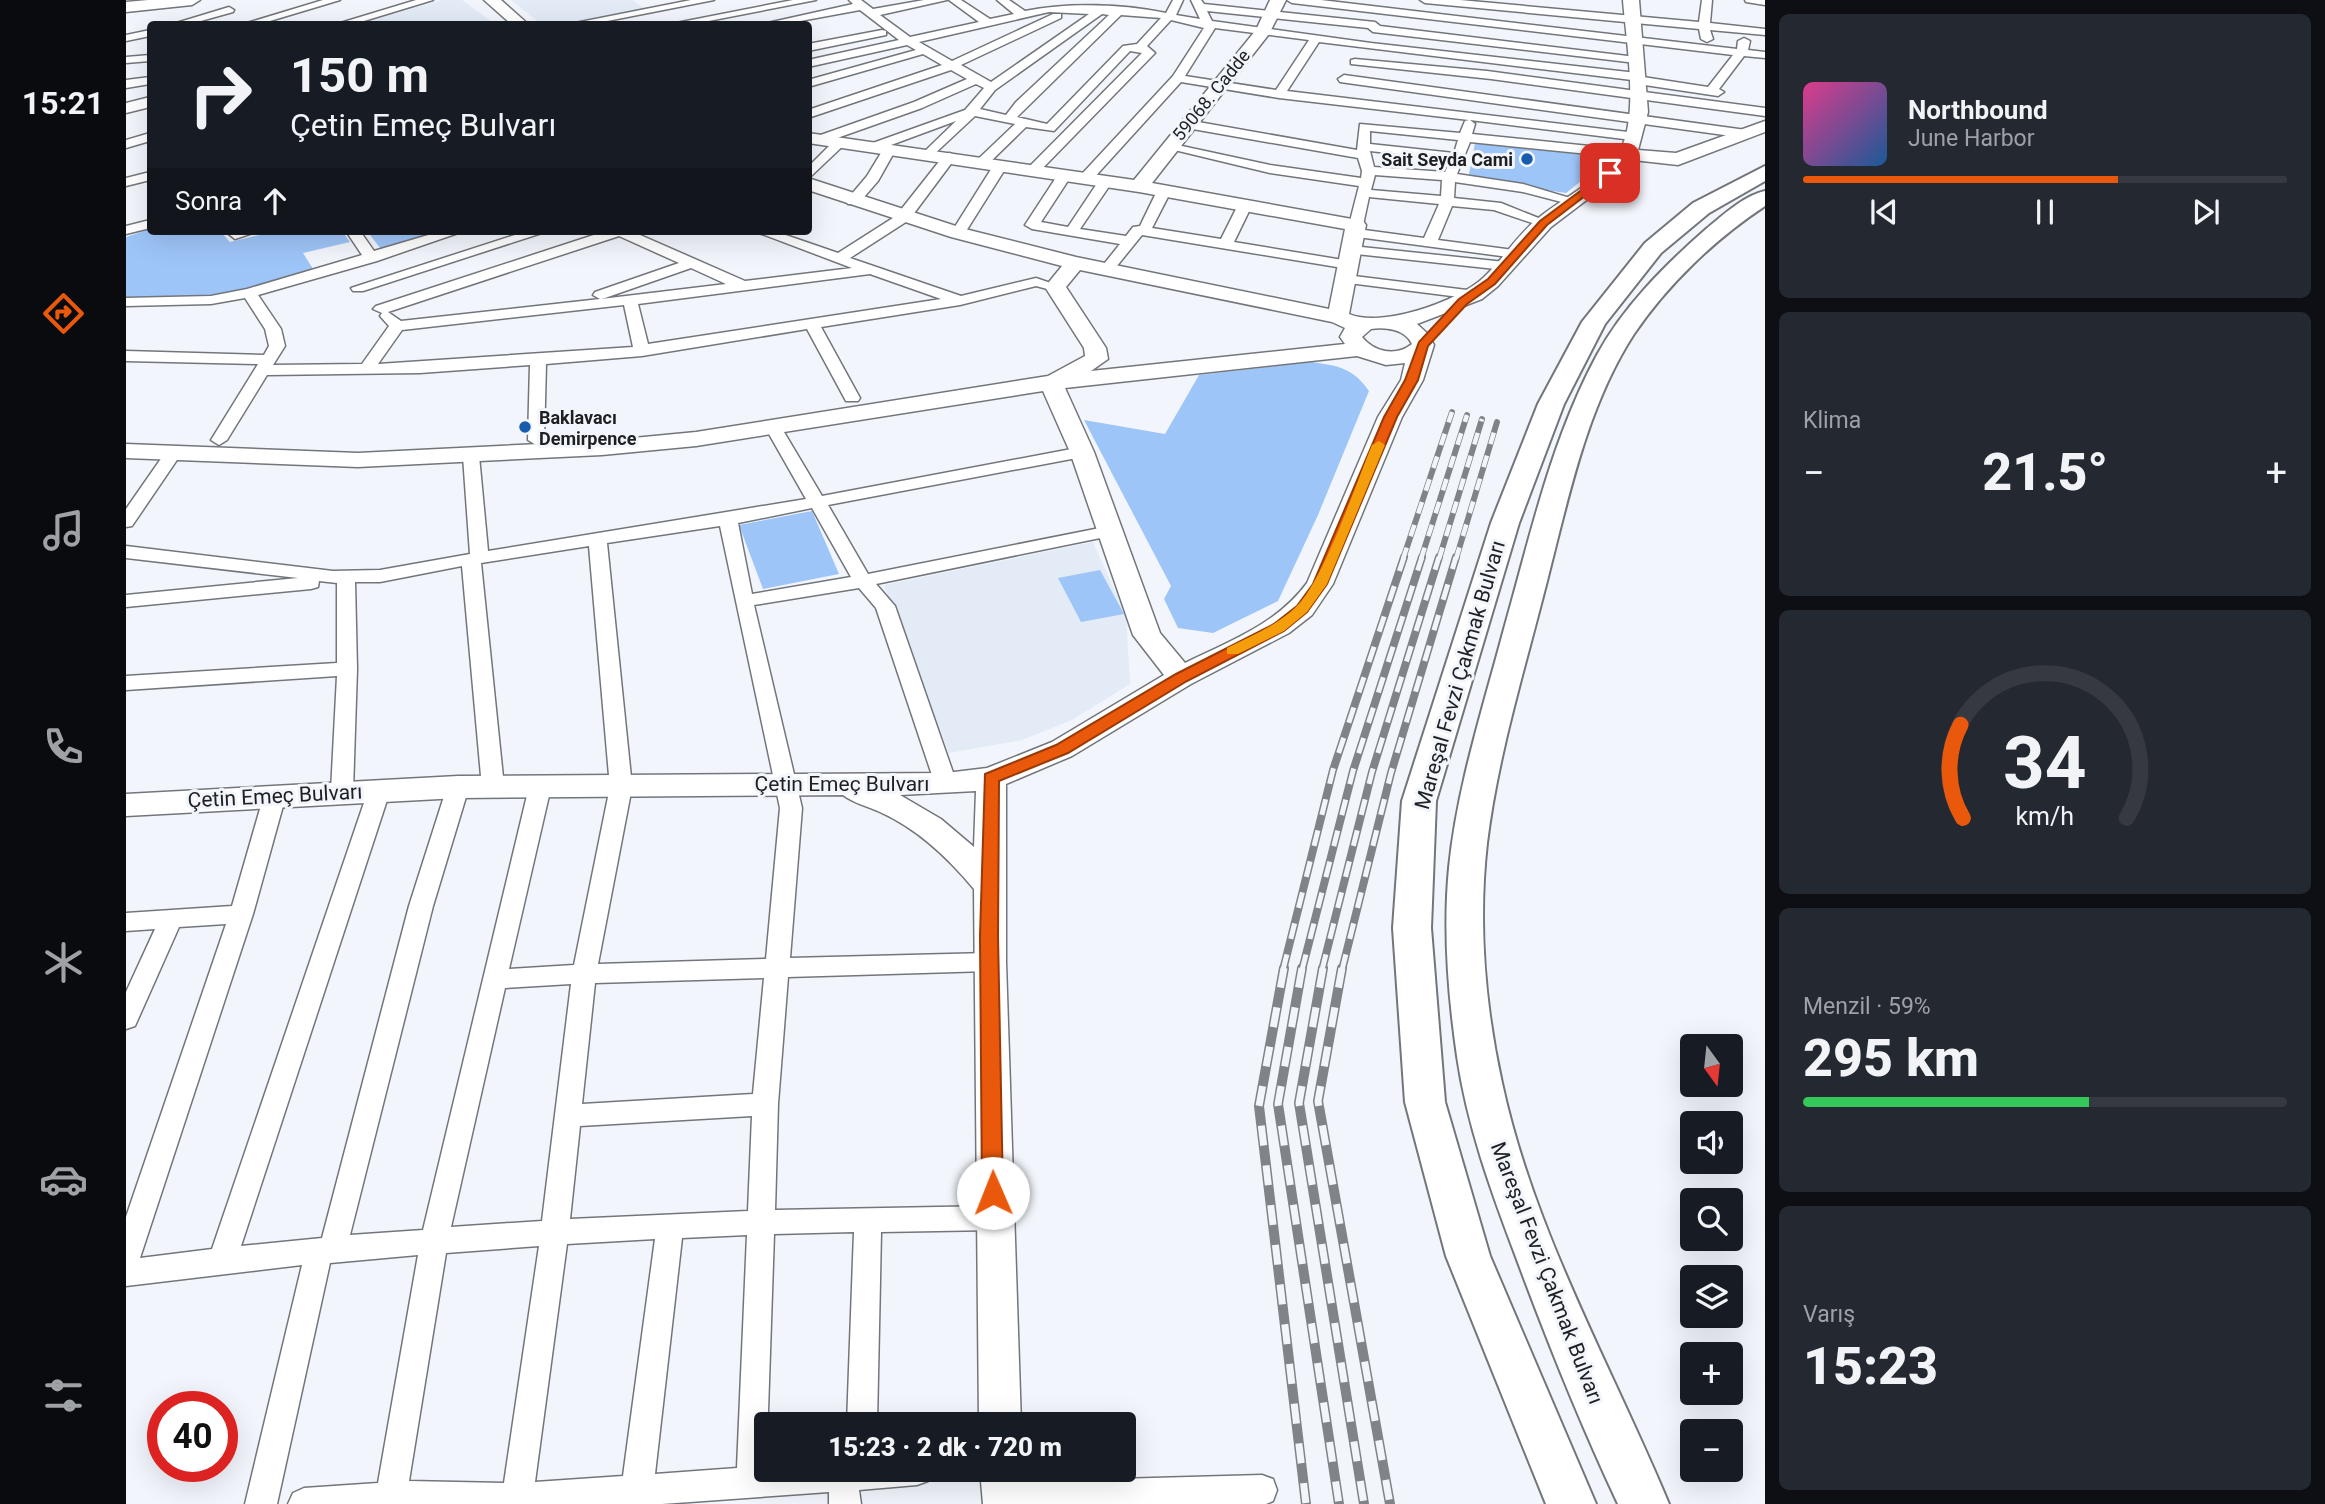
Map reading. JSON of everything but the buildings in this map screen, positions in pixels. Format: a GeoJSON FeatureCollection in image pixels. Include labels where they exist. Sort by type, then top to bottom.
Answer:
{"type":"FeatureCollection","features":[{"type":"Feature","properties":{"kind":"main road","name":"Mareşal Fevzi Çakmak Bulvarı"},"geometry":{"type":"LineString","coordinates":[[1571,1504],[1468,1256],[1425,1102],[1412,928],[1419,801],[1505,523],[1551,404],[1594,322],[1653,248],[1701,208],[1765,172]]}},
{"type":"Feature","properties":{"kind":"main road","name":"Mareşal Fevzi Çakmak Bulvarı"},"geometry":{"type":"LineString","coordinates":[[1644,1504],[1595,1404],[1500,1156],[1478,1059],[1464,942],[1469,846],[1477,792],[1545,534],[1587,406],[1607,362],[1650,300],[1701,245],[1744,209],[1765,197]]}},
{"type":"Feature","properties":{"kind":"street"},"geometry":{"type":"LineString","coordinates":[[126,6],[192,0]]}},
{"type":"Feature","properties":{"kind":"street"},"geometry":{"type":"LineString","coordinates":[[212,0],[249,21]]}},
{"type":"Feature","properties":{"kind":"street"},"geometry":{"type":"LineString","coordinates":[[265,21],[335,0]]}},
{"type":"Feature","properties":{"kind":"street"},"geometry":{"type":"LineString","coordinates":[[354,21],[428,0]]}},
{"type":"Feature","properties":{"kind":"street"},"geometry":{"type":"LineString","coordinates":[[492,0],[516,21]]}},
{"type":"Feature","properties":{"kind":"street"},"geometry":{"type":"LineString","coordinates":[[639,0],[670,21]]}},
{"type":"Feature","properties":{"kind":"street"},"geometry":{"type":"LineString","coordinates":[[592,21],[709,0]]}},
{"type":"Feature","properties":{"kind":"street"},"geometry":{"type":"LineString","coordinates":[[692,21],[811,0]]}},
{"type":"Feature","properties":{"kind":"street"},"geometry":{"type":"LineString","coordinates":[[793,21],[866,12],[917,10],[942,0]]}},
{"type":"Feature","properties":{"kind":"street"},"geometry":{"type":"LineString","coordinates":[[954,0],[990,24]]}},
{"type":"Feature","properties":{"kind":"street"},"geometry":{"type":"LineString","coordinates":[[1002,0],[1024,16]]}},
{"type":"Feature","properties":{"kind":"street"},"geometry":{"type":"LineString","coordinates":[[1140,47],[1170,15],[1178,0]]}},
{"type":"Feature","properties":{"kind":"street"},"geometry":{"type":"LineString","coordinates":[[1292,0],[1765,55]]}},
{"type":"Feature","properties":{"kind":"street"},"geometry":{"type":"LineString","coordinates":[[1426,0],[1544,6],[1634,41],[1765,112]]}},
{"type":"Feature","properties":{"kind":"street"},"geometry":{"type":"LineString","coordinates":[[1707,0],[1704,27],[1710,48]]}},
{"type":"Feature","properties":{"kind":"street"},"geometry":{"type":"LineString","coordinates":[[1750,0],[1765,2]]}},
{"type":"Feature","properties":{"kind":"street"},"geometry":{"type":"LineString","coordinates":[[1451,19],[1457,2]]}},
{"type":"Feature","properties":{"kind":"street"},"geometry":{"type":"LineString","coordinates":[[812,63],[1049,9],[1104,4],[1120,10],[1170,15],[1207,24],[1494,60],[1634,41]]}},
{"type":"Feature","properties":{"kind":"street"},"geometry":{"type":"LineString","coordinates":[[930,154],[964,121],[991,87],[1055,43],[1104,4]]}},
{"type":"Feature","properties":{"kind":"street"},"geometry":{"type":"LineString","coordinates":[[1071,232],[1096,180],[1178,78],[1210,28],[1197,4],[1274,7],[1374,27],[1503,44],[1634,41],[1711,91],[1765,99]]}},
{"type":"Feature","properties":{"kind":"street","name":"59068. Cadde"},"geometry":{"type":"LineString","coordinates":[[1139,186],[1263,31],[1274,7]]}},
{"type":"Feature","properties":{"kind":"street"},"geometry":{"type":"LineString","coordinates":[[812,113],[950,66],[1045,23],[1068,9]]}},
{"type":"Feature","properties":{"kind":"street"},"geometry":{"type":"LineString","coordinates":[[190,21],[229,10]]}},
{"type":"Feature","properties":{"kind":"street"},"geometry":{"type":"LineString","coordinates":[[917,10],[952,33]]}},
{"type":"Feature","properties":{"kind":"street"},"geometry":{"type":"LineString","coordinates":[[958,233],[991,164],[1016,121],[1020,106],[1120,10]]}},
{"type":"Feature","properties":{"kind":"street"},"geometry":{"type":"LineString","coordinates":[[1333,101],[1365,45],[1381,10]]}},
{"type":"Feature","properties":{"kind":"street"},"geometry":{"type":"LineString","coordinates":[[866,12],[924,51],[991,87]]}},
{"type":"Feature","properties":{"kind":"street"},"geometry":{"type":"LineString","coordinates":[[1430,241],[1447,201],[1449,177],[1459,157],[1470,117],[1486,76],[1503,44],[1504,25]]}},
{"type":"Feature","properties":{"kind":"street"},"geometry":{"type":"LineString","coordinates":[[1355,62],[1486,76],[1704,27],[1765,32]]}},
{"type":"Feature","properties":{"kind":"street"},"geometry":{"type":"LineString","coordinates":[[1711,91],[1742,51],[1746,30]]}},
{"type":"Feature","properties":{"kind":"street"},"geometry":{"type":"LineString","coordinates":[[812,47],[894,31]]}},
{"type":"Feature","properties":{"kind":"street"},"geometry":{"type":"LineString","coordinates":[[126,38],[147,34]]}},
{"type":"Feature","properties":{"kind":"street"},"geometry":{"type":"LineString","coordinates":[[1279,94],[1315,38]]}},
{"type":"Feature","properties":{"kind":"street"},"geometry":{"type":"LineString","coordinates":[[1630,145],[1639,112],[1634,41]]}},
{"type":"Feature","properties":{"kind":"street"},"geometry":{"type":"LineString","coordinates":[[1055,43],[1082,48]]}},
{"type":"Feature","properties":{"kind":"street"},"geometry":{"type":"LineString","coordinates":[[882,148],[969,112],[1050,128],[1127,48],[1140,47],[1149,53],[1032,171]]}},
{"type":"Feature","properties":{"kind":"street"},"geometry":{"type":"LineString","coordinates":[[812,83],[924,51]]}},
{"type":"Feature","properties":{"kind":"street"},"geometry":{"type":"LineString","coordinates":[[126,60],[147,58]]}},
{"type":"Feature","properties":{"kind":"street"},"geometry":{"type":"LineString","coordinates":[[1178,78],[1279,94],[1470,117],[1630,145],[1678,159],[1765,126]]}},
{"type":"Feature","properties":{"kind":"street"},"geometry":{"type":"LineString","coordinates":[[1344,79],[1746,134]]}},
{"type":"Feature","properties":{"kind":"street"},"geometry":{"type":"LineString","coordinates":[[814,139],[918,104],[974,80]]}},
{"type":"Feature","properties":{"kind":"street"},"geometry":{"type":"LineString","coordinates":[[126,84],[147,81]]}},
{"type":"Feature","properties":{"kind":"street"},"geometry":{"type":"LineString","coordinates":[[126,108],[147,103]]}},
{"type":"Feature","properties":{"kind":"street"},"geometry":{"type":"LineString","coordinates":[[1187,124],[1363,151],[1459,157]]}},
{"type":"Feature","properties":{"kind":"street"},"geometry":{"type":"LineString","coordinates":[[1338,317],[1366,182],[1364,127],[1465,138],[1630,145]]}},
{"type":"Feature","properties":{"kind":"street"},"geometry":{"type":"LineString","coordinates":[[126,144],[147,138]]}},
{"type":"Feature","properties":{"kind":"street"},"geometry":{"type":"LineString","coordinates":[[814,139],[950,157],[1245,205],[1469,299]]}},
{"type":"Feature","properties":{"kind":"street"},"geometry":{"type":"LineString","coordinates":[[812,171],[840,143]]}},
{"type":"Feature","properties":{"kind":"street","name":"Çetin Emeç Bulvarı"},"geometry":{"type":"LineString","coordinates":[[128,811],[275,795],[458,787],[946,784],[991,778],[1062,749],[1181,677],[1279,628],[1302,609],[1320,584],[1390,417],[1412,380],[1421,348],[1544,223],[1610,173],[1630,145]]}},
{"type":"Feature","properties":{"kind":"street"},"geometry":{"type":"LineString","coordinates":[[1168,147],[1270,169],[1366,182],[1447,201],[1496,206],[1544,223]]}},
{"type":"Feature","properties":{"kind":"street"},"geometry":{"type":"LineString","coordinates":[[853,201],[873,178],[882,148]]}},
{"type":"Feature","properties":{"kind":"street"},"geometry":{"type":"LineString","coordinates":[[840,258],[903,217],[950,157]]}},
{"type":"Feature","properties":{"kind":"street"},"geometry":{"type":"LineString","coordinates":[[1064,176],[1032,225],[1129,241]]}},
{"type":"Feature","properties":{"kind":"street"},"geometry":{"type":"LineString","coordinates":[[126,182],[147,177]]}},
{"type":"Feature","properties":{"kind":"street"},"geometry":{"type":"LineString","coordinates":[[1366,182],[1449,177],[1532,189],[1573,201]]}},
{"type":"Feature","properties":{"kind":"street"},"geometry":{"type":"LineString","coordinates":[[812,186],[903,217],[1075,263],[1338,317],[1362,342]]}},
{"type":"Feature","properties":{"kind":"street"},"geometry":{"type":"LineString","coordinates":[[1144,231],[1164,191]]}},
{"type":"Feature","properties":{"kind":"street"},"geometry":{"type":"LineString","coordinates":[[1225,245],[1245,205]]}},
{"type":"Feature","properties":{"kind":"street"},"geometry":{"type":"LineString","coordinates":[[126,230],[147,224]]}},
{"type":"Feature","properties":{"kind":"street"},"geometry":{"type":"LineString","coordinates":[[1107,269],[1138,229],[1225,245],[1510,260]]}},
{"type":"Feature","properties":{"kind":"street"},"geometry":{"type":"LineString","coordinates":[[356,235],[372,258]]}},
{"type":"Feature","properties":{"kind":"street"},"geometry":{"type":"LineString","coordinates":[[126,302],[211,300],[249,293],[444,235]]}},
{"type":"Feature","properties":{"kind":"street"},"geometry":{"type":"LineString","coordinates":[[358,288],[528,235]]}},
{"type":"Feature","properties":{"kind":"street"},"geometry":{"type":"LineString","coordinates":[[381,309],[608,235]]}},
{"type":"Feature","properties":{"kind":"street"},"geometry":{"type":"LineString","coordinates":[[630,235],[744,286]]}},
{"type":"Feature","properties":{"kind":"street"},"geometry":{"type":"LineString","coordinates":[[773,235],[960,301]]}},
{"type":"Feature","properties":{"kind":"street"},"geometry":{"type":"LineString","coordinates":[[1351,250],[1430,241],[1510,260]]}},
{"type":"Feature","properties":{"kind":"street"},"geometry":{"type":"LineString","coordinates":[[559,309],[694,262]]}},
{"type":"Feature","properties":{"kind":"street"},"geometry":{"type":"LineString","coordinates":[[1055,287],[1075,263]]}},
{"type":"Feature","properties":{"kind":"street"},"geometry":{"type":"LineString","coordinates":[[335,268],[397,326]]}},
{"type":"Feature","properties":{"kind":"street"},"geometry":{"type":"LineString","coordinates":[[367,368],[397,326],[559,309],[870,270]]}},
{"type":"Feature","properties":{"kind":"street"},"geometry":{"type":"LineString","coordinates":[[126,356],[367,368],[538,360],[642,351],[812,325],[960,301],[1036,282],[1055,287],[1095,348],[1097,359]]}},
{"type":"Feature","properties":{"kind":"street"},"geometry":{"type":"LineString","coordinates":[[219,440],[277,346],[273,329],[249,293]]}},
{"type":"Feature","properties":{"kind":"street","name":"Çetin Emeç Bulvarı"},"geometry":{"type":"LineString","coordinates":[[1390,417],[1389,381],[1362,342],[1376,322],[1397,324],[1469,299]]}},
{"type":"Feature","properties":{"kind":"street"},"geometry":{"type":"LineString","coordinates":[[630,300],[642,351]]}},
{"type":"Feature","properties":{"kind":"street"},"geometry":{"type":"LineString","coordinates":[[126,434],[334,444],[536,440],[676,425],[1097,359],[1362,342],[1403,357],[1421,348],[1416,333],[1397,324]]}},
{"type":"Feature","properties":{"kind":"street"},"geometry":{"type":"LineString","coordinates":[[812,325],[852,398]]}},
{"type":"Feature","properties":{"kind":"street"},"geometry":{"type":"LineString","coordinates":[[126,451],[358,460],[616,447],[772,427],[1054,382],[1362,342]]}},
{"type":"Feature","properties":{"kind":"street"},"geometry":{"type":"LineString","coordinates":[[1054,382],[1097,359]]}},
{"type":"Feature","properties":{"kind":"street"},"geometry":{"type":"LineString","coordinates":[[536,440],[538,360]]}},
{"type":"Feature","properties":{"kind":"street"},"geometry":{"type":"LineString","coordinates":[[1054,382],[1054,392],[1082,452],[1147,635],[1181,677]]}},
{"type":"Feature","properties":{"kind":"street"},"geometry":{"type":"LineString","coordinates":[[772,427],[863,581],[885,606],[946,784]]}},
{"type":"Feature","properties":{"kind":"street"},"geometry":{"type":"LineString","coordinates":[[126,601],[380,576],[475,557],[728,519],[1082,452]]}},
{"type":"Feature","properties":{"kind":"street"},"geometry":{"type":"LineString","coordinates":[[126,522],[173,454]]}},
{"type":"Feature","properties":{"kind":"street"},"geometry":{"type":"LineString","coordinates":[[471,456],[475,557],[493,787]]}},
{"type":"Feature","properties":{"kind":"street"},"geometry":{"type":"LineString","coordinates":[[304,1504],[421,1496],[518,1502],[752,1482],[764,1223],[765,1104],[791,808],[728,519]]}},
{"type":"Feature","properties":{"kind":"street"},"geometry":{"type":"LineString","coordinates":[[744,601],[863,581],[1110,531]]}},
{"type":"Feature","properties":{"kind":"street"},"geometry":{"type":"LineString","coordinates":[[518,1502],[555,1231],[584,974],[621,787],[597,539]]}},
{"type":"Feature","properties":{"kind":"street"},"geometry":{"type":"LineString","coordinates":[[126,552],[332,577],[380,576]]}},
{"type":"Feature","properties":{"kind":"street"},"geometry":{"type":"LineString","coordinates":[[342,791],[347,669],[346,580]]}},
{"type":"Feature","properties":{"kind":"street"},"geometry":{"type":"LineString","coordinates":[[126,682],[347,669]]}},
{"type":"Feature","properties":{"kind":"street"},"geometry":{"type":"LineString","coordinates":[[991,778],[989,962],[1000,1412]]}},
{"type":"Feature","properties":{"kind":"street"},"geometry":{"type":"LineString","coordinates":[[834,783],[894,806],[934,829],[963,851],[989,885]]}},
{"type":"Feature","properties":{"kind":"street"},"geometry":{"type":"LineString","coordinates":[[261,1504],[326,1250],[421,906],[458,787]]}},
{"type":"Feature","properties":{"kind":"street"},"geometry":{"type":"LineString","coordinates":[[391,1499],[434,1241],[493,979],[540,787]]}},
{"type":"Feature","properties":{"kind":"street"},"geometry":{"type":"LineString","coordinates":[[222,1260],[379,790]]}},
{"type":"Feature","properties":{"kind":"street"},"geometry":{"type":"LineString","coordinates":[[126,1258],[241,914],[275,795]]}},
{"type":"Feature","properties":{"kind":"street"},"geometry":{"type":"LineString","coordinates":[[126,922],[241,914]]}},
{"type":"Feature","properties":{"kind":"street"},"geometry":{"type":"LineString","coordinates":[[126,1019],[171,920]]}},
{"type":"Feature","properties":{"kind":"street"},"geometry":{"type":"LineString","coordinates":[[493,979],[989,962]]}},
{"type":"Feature","properties":{"kind":"street"},"geometry":{"type":"LineString","coordinates":[[569,1115],[765,1104]]}},
{"type":"Feature","properties":{"kind":"street"},"geometry":{"type":"LineString","coordinates":[[126,1273],[222,1260],[555,1231],[868,1219],[993,1218]]}},
{"type":"Feature","properties":{"kind":"street"},"geometry":{"type":"LineString","coordinates":[[862,1412],[868,1219]]}},
{"type":"Feature","properties":{"kind":"street"},"geometry":{"type":"LineString","coordinates":[[637,1491],[670,1226]]}},
{"type":"Feature","properties":{"kind":"street"},"geometry":{"type":"LineString","coordinates":[[1004,1491],[1262,1490]]}},
{"type":"Feature","properties":{"kind":"shaded area"},"geometry":{"type":"Polygon","coordinates":[[[442,0],[462,0],[491,21],[369,21],[442,0]]]}},
{"type":"Feature","properties":{"kind":"shaded area"},"geometry":{"type":"Polygon","coordinates":[[[511,0],[633,0],[645,9],[582,21],[537,21],[511,0]]]}},
{"type":"Feature","properties":{"kind":"shaded area"},"geometry":{"type":"Polygon","coordinates":[[[1475,143],[1614,155],[1566,193],[1468,179],[1475,143]]]}},
{"type":"Feature","properties":{"kind":"shaded area"},"geometry":{"type":"Polygon","coordinates":[[[147,230],[147,235],[224,235],[230,242],[259,235],[345,235],[350,242],[303,253],[315,272],[254,289],[214,296],[126,298],[126,237],[147,230]]]}},
{"type":"Feature","properties":{"kind":"shaded area"},"geometry":{"type":"Polygon","coordinates":[[[370,235],[440,235],[384,253],[370,235]]]}},
{"type":"Feature","properties":{"kind":"shaded area"},"geometry":{"type":"Polygon","coordinates":[[[1312,362],[1345,369],[1357,377],[1369,391],[1318,515],[1278,601],[1213,633],[1178,628],[1164,599],[1171,586],[1084,420],[1165,434],[1199,375],[1312,362]]]}},
{"type":"Feature","properties":{"kind":"shaded area"},"geometry":{"type":"Polygon","coordinates":[[[812,511],[839,574],[763,589],[739,525],[812,511]]]}},
{"type":"Feature","properties":{"kind":"shaded area"},"geometry":{"type":"Polygon","coordinates":[[[1093,542],[1126,616],[1130,684],[1072,720],[1022,740],[949,753],[884,585],[1093,542]]]}},
{"type":"Feature","properties":{"kind":"shaded area"},"geometry":{"type":"Polygon","coordinates":[[[1100,570],[1124,614],[1081,622],[1058,578],[1100,570]]]}},
{"type":"Feature","properties":{"kind":"railway"},"geometry":{"type":"LineString","coordinates":[[1403,559],[1452,412]]}},
{"type":"Feature","properties":{"kind":"railway"},"geometry":{"type":"LineString","coordinates":[[1421,559],[1467,415]]}},
{"type":"Feature","properties":{"kind":"railway"},"geometry":{"type":"LineString","coordinates":[[1439,559],[1482,419]]}},
{"type":"Feature","properties":{"kind":"railway"},"geometry":{"type":"LineString","coordinates":[[1456,559],[1497,422]]}},
{"type":"Feature","properties":{"kind":"railway"},"geometry":{"type":"LineString","coordinates":[[1283,970],[1333,770],[1404,557]]}},
{"type":"Feature","properties":{"kind":"railway"},"geometry":{"type":"LineString","coordinates":[[1302,970],[1353,771],[1422,557]]}},
{"type":"Feature","properties":{"kind":"railway"},"geometry":{"type":"LineString","coordinates":[[1322,970],[1372,772],[1439,557]]}},
{"type":"Feature","properties":{"kind":"railway"},"geometry":{"type":"LineString","coordinates":[[1342,970],[1391,773],[1456,557]]}},
{"type":"Feature","properties":{"kind":"railway"},"geometry":{"type":"LineString","coordinates":[[1284,968],[1259,1106],[1306,1504]]}},
{"type":"Feature","properties":{"kind":"railway"},"geometry":{"type":"LineString","coordinates":[[1302,968],[1278,1104],[1339,1504]]}},
{"type":"Feature","properties":{"kind":"railway"},"geometry":{"type":"LineString","coordinates":[[1323,968],[1299,1103],[1364,1504]]}},
{"type":"Feature","properties":{"kind":"railway"},"geometry":{"type":"LineString","coordinates":[[1342,968],[1318,1101],[1390,1504]]}},
{"type":"Feature","properties":{"kind":"slow traffic"},"geometry":{"type":"LineString","coordinates":[[1233,651],[1279,628],[1302,609],[1320,584],[1379,445]]}},
{"type":"Feature","properties":{"kind":"place","name":"Sait Seyda Cami"},"geometry":{"type":"Point","coordinates":[1527,159]}},
{"type":"Feature","properties":{"kind":"place","name":"Baklavacı Demirpence"},"geometry":{"type":"Point","coordinates":[525,427]}},
{"type":"Feature","properties":{"kind":"route"},"geometry":{"type":"LineString","coordinates":[[993,1193],[989,936],[991,778],[1062,749],[1181,677],[1279,628],[1302,609],[1320,584],[1390,417],[1412,380],[1423,345],[1463,302],[1492,282],[1544,223],[1610,173]]}}]}
